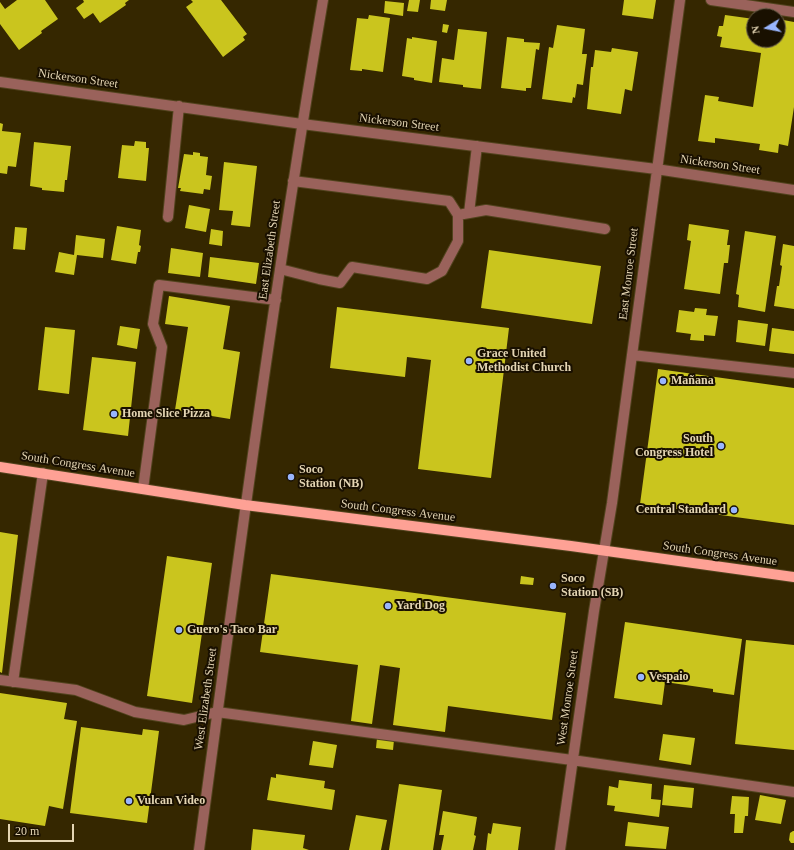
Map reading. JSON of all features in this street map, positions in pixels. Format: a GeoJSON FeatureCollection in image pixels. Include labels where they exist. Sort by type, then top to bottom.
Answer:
{"type":"FeatureCollection","features":[{"type":"Feature","properties":{"kind":"main road","name":"South Congress Avenue"},"geometry":{"type":"LineString","coordinates":[[0,466],[245,505],[794,577]]}},
{"type":"Feature","properties":{"kind":"street","name":"East Elizabeth Street"},"geometry":{"type":"LineString","coordinates":[[245,505],[293,181],[323,0]]}},
{"type":"Feature","properties":{"kind":"street","name":"East Monroe Street"},"geometry":{"type":"LineString","coordinates":[[604,551],[680,0]]}},
{"type":"Feature","properties":{"kind":"street"},"geometry":{"type":"LineString","coordinates":[[711,0],[794,12]]}},
{"type":"Feature","properties":{"kind":"street","name":"Nickerson Street"},"geometry":{"type":"LineString","coordinates":[[0,82],[302,124],[656,169],[794,190]]}},
{"type":"Feature","properties":{"kind":"street"},"geometry":{"type":"LineString","coordinates":[[168,217],[179,106]]}},
{"type":"Feature","properties":{"kind":"street"},"geometry":{"type":"LineString","coordinates":[[469,213],[477,146]]}},
{"type":"Feature","properties":{"kind":"street"},"geometry":{"type":"LineString","coordinates":[[280,269],[319,279],[340,282],[352,267],[427,279],[442,271],[458,241],[458,215],[450,201],[293,181]]}},
{"type":"Feature","properties":{"kind":"street"},"geometry":{"type":"LineString","coordinates":[[458,215],[486,210],[605,229]]}},
{"type":"Feature","properties":{"kind":"street"},"geometry":{"type":"LineString","coordinates":[[143,489],[162,347],[153,324],[159,285],[276,300]]}},
{"type":"Feature","properties":{"kind":"street"},"geometry":{"type":"LineString","coordinates":[[632,355],[794,373]]}},
{"type":"Feature","properties":{"kind":"street"},"geometry":{"type":"LineString","coordinates":[[13,682],[43,473]]}},
{"type":"Feature","properties":{"kind":"street","name":"West Elizabeth Street"},"geometry":{"type":"LineString","coordinates":[[198,850],[245,505]]}},
{"type":"Feature","properties":{"kind":"street","name":"West Monroe Street"},"geometry":{"type":"LineString","coordinates":[[560,850],[572,760],[604,551]]}},
{"type":"Feature","properties":{"kind":"street"},"geometry":{"type":"LineString","coordinates":[[0,680],[76,690],[135,712],[184,720],[217,712],[572,760],[794,792]]}},
{"type":"Feature","properties":{"kind":"building"},"geometry":{"type":"Polygon","coordinates":[[[17,0],[45,0],[58,19],[19,50],[0,24],[0,2],[5,9],[17,0]]]}},
{"type":"Feature","properties":{"kind":"building"},"geometry":{"type":"Polygon","coordinates":[[[83,0],[129,0],[125,3],[126,5],[100,23],[93,13],[84,19],[76,8],[84,2],[83,0]]]}},
{"type":"Feature","properties":{"kind":"building"},"geometry":{"type":"Polygon","coordinates":[[[191,0],[221,0],[247,34],[243,37],[245,40],[223,57],[186,7],[193,2],[191,0]]]}},
{"type":"Feature","properties":{"kind":"building"},"geometry":{"type":"Polygon","coordinates":[[[409,0],[420,0],[418,12],[407,11],[409,0]]]}},
{"type":"Feature","properties":{"kind":"building"},"geometry":{"type":"Polygon","coordinates":[[[431,0],[447,0],[445,11],[430,9],[431,0]]]}},
{"type":"Feature","properties":{"kind":"building"},"geometry":{"type":"Polygon","coordinates":[[[624,0],[656,0],[653,19],[622,15],[624,0]]]}},
{"type":"Feature","properties":{"kind":"building"},"geometry":{"type":"Polygon","coordinates":[[[385,1],[404,3],[403,16],[384,13],[385,1]]]}},
{"type":"Feature","properties":{"kind":"building"},"geometry":{"type":"Polygon","coordinates":[[[369,15],[390,18],[383,72],[362,69],[362,71],[350,70],[357,18],[368,19],[369,15]]]}},
{"type":"Feature","properties":{"kind":"building"},"geometry":{"type":"Polygon","coordinates":[[[725,15],[746,18],[746,48],[786,48],[786,20],[794,22],[794,107],[788,146],[779,144],[778,153],[759,150],[760,144],[715,138],[715,143],[698,141],[705,95],[719,97],[718,101],[753,107],[761,53],[720,47],[722,37],[717,36],[719,26],[723,26],[725,15]]]}},
{"type":"Feature","properties":{"kind":"building"},"geometry":{"type":"Polygon","coordinates":[[[443,24],[449,25],[447,33],[442,32],[443,24]]]}},
{"type":"Feature","properties":{"kind":"building"},"geometry":{"type":"Polygon","coordinates":[[[557,25],[585,29],[582,54],[587,54],[583,85],[577,84],[575,98],[573,97],[572,103],[542,99],[549,47],[553,48],[557,25]]]}},
{"type":"Feature","properties":{"kind":"building"},"geometry":{"type":"Polygon","coordinates":[[[458,29],[487,32],[481,89],[439,82],[442,58],[454,60],[458,29]]]}},
{"type":"Feature","properties":{"kind":"building"},"geometry":{"type":"Polygon","coordinates":[[[412,37],[437,41],[432,83],[402,76],[407,38],[412,39],[412,37]]]}},
{"type":"Feature","properties":{"kind":"building"},"geometry":{"type":"Polygon","coordinates":[[[507,37],[524,39],[524,42],[540,43],[539,50],[536,49],[531,88],[526,88],[526,91],[501,88],[507,37]]]}},
{"type":"Feature","properties":{"kind":"building"},"geometry":{"type":"Polygon","coordinates":[[[612,48],[638,52],[632,91],[625,89],[621,114],[587,109],[591,67],[593,67],[595,50],[611,52],[612,48]]]}},
{"type":"Feature","properties":{"kind":"building"},"geometry":{"type":"Polygon","coordinates":[[[0,123],[3,124],[2,131],[21,133],[16,167],[8,166],[7,174],[0,173],[0,123]]]}},
{"type":"Feature","properties":{"kind":"building"},"geometry":{"type":"Polygon","coordinates":[[[135,141],[146,142],[146,148],[149,148],[146,181],[118,178],[122,145],[134,146],[135,141]]]}},
{"type":"Feature","properties":{"kind":"building"},"geometry":{"type":"Polygon","coordinates":[[[34,142],[71,146],[64,192],[42,190],[42,188],[30,186],[34,142]]]}},
{"type":"Feature","properties":{"kind":"building"},"geometry":{"type":"Polygon","coordinates":[[[193,152],[200,153],[200,156],[208,157],[206,175],[212,176],[210,190],[204,189],[203,194],[180,191],[181,188],[178,188],[184,154],[193,155],[193,152]]]}},
{"type":"Feature","properties":{"kind":"building"},"geometry":{"type":"Polygon","coordinates":[[[224,162],[257,166],[250,227],[231,225],[233,211],[219,210],[224,162]]]}},
{"type":"Feature","properties":{"kind":"building"},"geometry":{"type":"Polygon","coordinates":[[[189,205],[210,209],[206,232],[185,228],[189,205]]]}},
{"type":"Feature","properties":{"kind":"building"},"geometry":{"type":"Polygon","coordinates":[[[689,224],[729,230],[727,245],[730,245],[728,263],[724,263],[720,294],[684,289],[691,241],[687,240],[689,224]]]}},
{"type":"Feature","properties":{"kind":"building"},"geometry":{"type":"Polygon","coordinates":[[[117,226],[141,230],[139,245],[141,246],[140,252],[138,252],[136,264],[111,260],[117,226]]]}},
{"type":"Feature","properties":{"kind":"building"},"geometry":{"type":"Polygon","coordinates":[[[15,227],[27,228],[25,250],[13,249],[15,227]]]}},
{"type":"Feature","properties":{"kind":"building"},"geometry":{"type":"Polygon","coordinates":[[[211,229],[223,231],[222,246],[209,244],[211,229]]]}},
{"type":"Feature","properties":{"kind":"building"},"geometry":{"type":"Polygon","coordinates":[[[745,231],[776,236],[765,312],[738,307],[739,295],[736,294],[745,231]]]}},
{"type":"Feature","properties":{"kind":"building"},"geometry":{"type":"Polygon","coordinates":[[[76,235],[105,239],[103,258],[77,255],[74,275],[55,272],[59,252],[74,255],[76,235]]]}},
{"type":"Feature","properties":{"kind":"building"},"geometry":{"type":"Polygon","coordinates":[[[783,244],[794,246],[794,309],[774,306],[782,266],[780,265],[783,244]]]}},
{"type":"Feature","properties":{"kind":"building"},"geometry":{"type":"Polygon","coordinates":[[[171,248],[203,253],[200,277],[168,273],[171,248]]]}},
{"type":"Feature","properties":{"kind":"building"},"geometry":{"type":"Polygon","coordinates":[[[489,250],[601,266],[592,324],[481,308],[489,250]]]}},
{"type":"Feature","properties":{"kind":"building"},"geometry":{"type":"Polygon","coordinates":[[[210,257],[259,263],[256,284],[208,277],[210,257]]]}},
{"type":"Feature","properties":{"kind":"building"},"geometry":{"type":"Polygon","coordinates":[[[169,296],[230,306],[223,349],[240,352],[230,419],[175,410],[188,327],[165,324],[169,296]]]}},
{"type":"Feature","properties":{"kind":"building"},"geometry":{"type":"Polygon","coordinates":[[[337,307],[509,328],[491,478],[418,469],[431,360],[407,357],[405,377],[330,368],[337,307]]]}},
{"type":"Feature","properties":{"kind":"building"},"geometry":{"type":"Polygon","coordinates":[[[695,308],[707,309],[706,315],[718,316],[715,336],[704,335],[704,341],[690,340],[691,334],[676,332],[679,310],[694,312],[695,308]]]}},
{"type":"Feature","properties":{"kind":"building"},"geometry":{"type":"Polygon","coordinates":[[[738,320],[768,324],[765,346],[736,342],[738,320]]]}},
{"type":"Feature","properties":{"kind":"building"},"geometry":{"type":"Polygon","coordinates":[[[120,326],[140,329],[137,349],[117,345],[120,326]]]}},
{"type":"Feature","properties":{"kind":"building"},"geometry":{"type":"Polygon","coordinates":[[[45,327],[75,330],[69,394],[38,390],[45,327]]]}},
{"type":"Feature","properties":{"kind":"building"},"geometry":{"type":"Polygon","coordinates":[[[772,328],[794,331],[794,354],[769,351],[772,328]]]}},
{"type":"Feature","properties":{"kind":"building"},"geometry":{"type":"Polygon","coordinates":[[[92,357],[136,362],[128,436],[83,430],[92,357]]]}},
{"type":"Feature","properties":{"kind":"building","name":"South Congress Hotel"},"geometry":{"type":"Polygon","coordinates":[[[658,369],[794,388],[794,525],[640,504],[658,369]]]}},
{"type":"Feature","properties":{"kind":"building"},"geometry":{"type":"Polygon","coordinates":[[[0,532],[18,535],[2,673],[0,672],[0,532]]]}},
{"type":"Feature","properties":{"kind":"building","name":"Guero's Taco Bar"},"geometry":{"type":"Polygon","coordinates":[[[167,556],[212,563],[192,703],[147,696],[167,556]]]}},
{"type":"Feature","properties":{"kind":"building"},"geometry":{"type":"Polygon","coordinates":[[[271,574],[566,613],[552,720],[448,706],[445,732],[393,725],[400,668],[380,665],[372,724],[351,721],[358,665],[260,652],[271,574]]]}},
{"type":"Feature","properties":{"kind":"building"},"geometry":{"type":"Polygon","coordinates":[[[521,576],[534,578],[533,585],[520,584],[521,576]]]}},
{"type":"Feature","properties":{"kind":"building"},"geometry":{"type":"Polygon","coordinates":[[[625,622],[742,639],[734,695],[713,692],[713,689],[665,682],[662,705],[614,698],[625,622]]]}},
{"type":"Feature","properties":{"kind":"building"},"geometry":{"type":"Polygon","coordinates":[[[746,640],[794,645],[794,750],[735,744],[746,640]]]}},
{"type":"Feature","properties":{"kind":"building"},"geometry":{"type":"Polygon","coordinates":[[[0,693],[67,703],[64,719],[77,721],[63,809],[49,806],[45,826],[0,819],[0,693]]]}},
{"type":"Feature","properties":{"kind":"building"},"geometry":{"type":"Polygon","coordinates":[[[81,727],[142,735],[143,729],[159,731],[147,823],[70,813],[81,727]]]}},
{"type":"Feature","properties":{"kind":"building"},"geometry":{"type":"Polygon","coordinates":[[[663,734],[695,738],[691,765],[659,760],[663,734]]]}},
{"type":"Feature","properties":{"kind":"building"},"geometry":{"type":"Polygon","coordinates":[[[377,738],[394,740],[393,750],[376,748],[377,738]]]}},
{"type":"Feature","properties":{"kind":"building"},"geometry":{"type":"Polygon","coordinates":[[[313,741],[337,745],[333,768],[309,765],[313,741]]]}},
{"type":"Feature","properties":{"kind":"building"},"geometry":{"type":"Polygon","coordinates":[[[276,774],[325,781],[324,788],[335,790],[332,810],[267,800],[271,777],[276,778],[276,774]]]}},
{"type":"Feature","properties":{"kind":"building"},"geometry":{"type":"Polygon","coordinates":[[[619,780],[652,784],[651,799],[661,800],[659,817],[614,811],[615,806],[607,805],[609,786],[618,788],[619,780]]]}},
{"type":"Feature","properties":{"kind":"building"},"geometry":{"type":"Polygon","coordinates":[[[399,784],[442,790],[433,850],[389,850],[399,784]]]}},
{"type":"Feature","properties":{"kind":"building"},"geometry":{"type":"Polygon","coordinates":[[[664,785],[694,788],[692,808],[662,805],[664,785]]]}},
{"type":"Feature","properties":{"kind":"building"},"geometry":{"type":"Polygon","coordinates":[[[760,795],[786,800],[781,824],[755,820],[760,795]]]}},
{"type":"Feature","properties":{"kind":"building"},"geometry":{"type":"Polygon","coordinates":[[[732,796],[749,797],[748,816],[745,816],[743,833],[734,833],[735,814],[730,814],[732,796]]]}},
{"type":"Feature","properties":{"kind":"building"},"geometry":{"type":"Polygon","coordinates":[[[443,811],[477,817],[474,835],[476,836],[473,850],[441,850],[444,835],[439,835],[443,811]]]}},
{"type":"Feature","properties":{"kind":"building"},"geometry":{"type":"Polygon","coordinates":[[[356,815],[387,820],[381,850],[349,850],[356,815]]]}},
{"type":"Feature","properties":{"kind":"building"},"geometry":{"type":"Polygon","coordinates":[[[628,822],[669,827],[666,849],[625,846],[628,822]]]}},
{"type":"Feature","properties":{"kind":"building"},"geometry":{"type":"Polygon","coordinates":[[[493,823],[521,827],[518,850],[486,850],[488,833],[491,834],[493,823]]]}},
{"type":"Feature","properties":{"kind":"building"},"geometry":{"type":"Polygon","coordinates":[[[253,829],[305,835],[303,848],[309,850],[251,850],[253,829]]]}},
{"type":"Feature","properties":{"kind":"building"},"geometry":{"type":"Polygon","coordinates":[[[793,831],[794,843],[791,843],[789,840],[790,833],[793,831]]]}},
{"type":"Feature","properties":{"kind":"place","name":"Grace United Methodist Church"},"geometry":{"type":"Point","coordinates":[469,361]}},
{"type":"Feature","properties":{"kind":"place","name":"Mañana"},"geometry":{"type":"Point","coordinates":[663,381]}},
{"type":"Feature","properties":{"kind":"place","name":"Home Slice Pizza"},"geometry":{"type":"Point","coordinates":[114,414]}},
{"type":"Feature","properties":{"kind":"place","name":"South Congress Hotel"},"geometry":{"type":"Point","coordinates":[721,446]}},
{"type":"Feature","properties":{"kind":"place","name":"Soco Station (NB)"},"geometry":{"type":"Point","coordinates":[291,477]}},
{"type":"Feature","properties":{"kind":"place","name":"Central Standard"},"geometry":{"type":"Point","coordinates":[734,510]}},
{"type":"Feature","properties":{"kind":"place","name":"Soco Station (SB)"},"geometry":{"type":"Point","coordinates":[553,586]}},
{"type":"Feature","properties":{"kind":"place","name":"Yard Dog"},"geometry":{"type":"Point","coordinates":[388,606]}},
{"type":"Feature","properties":{"kind":"place","name":"Guero's Taco Bar"},"geometry":{"type":"Point","coordinates":[179,630]}},
{"type":"Feature","properties":{"kind":"place","name":"Vespaio"},"geometry":{"type":"Point","coordinates":[641,677]}},
{"type":"Feature","properties":{"kind":"place","name":"Vulcan Video"},"geometry":{"type":"Point","coordinates":[129,801]}}]}
